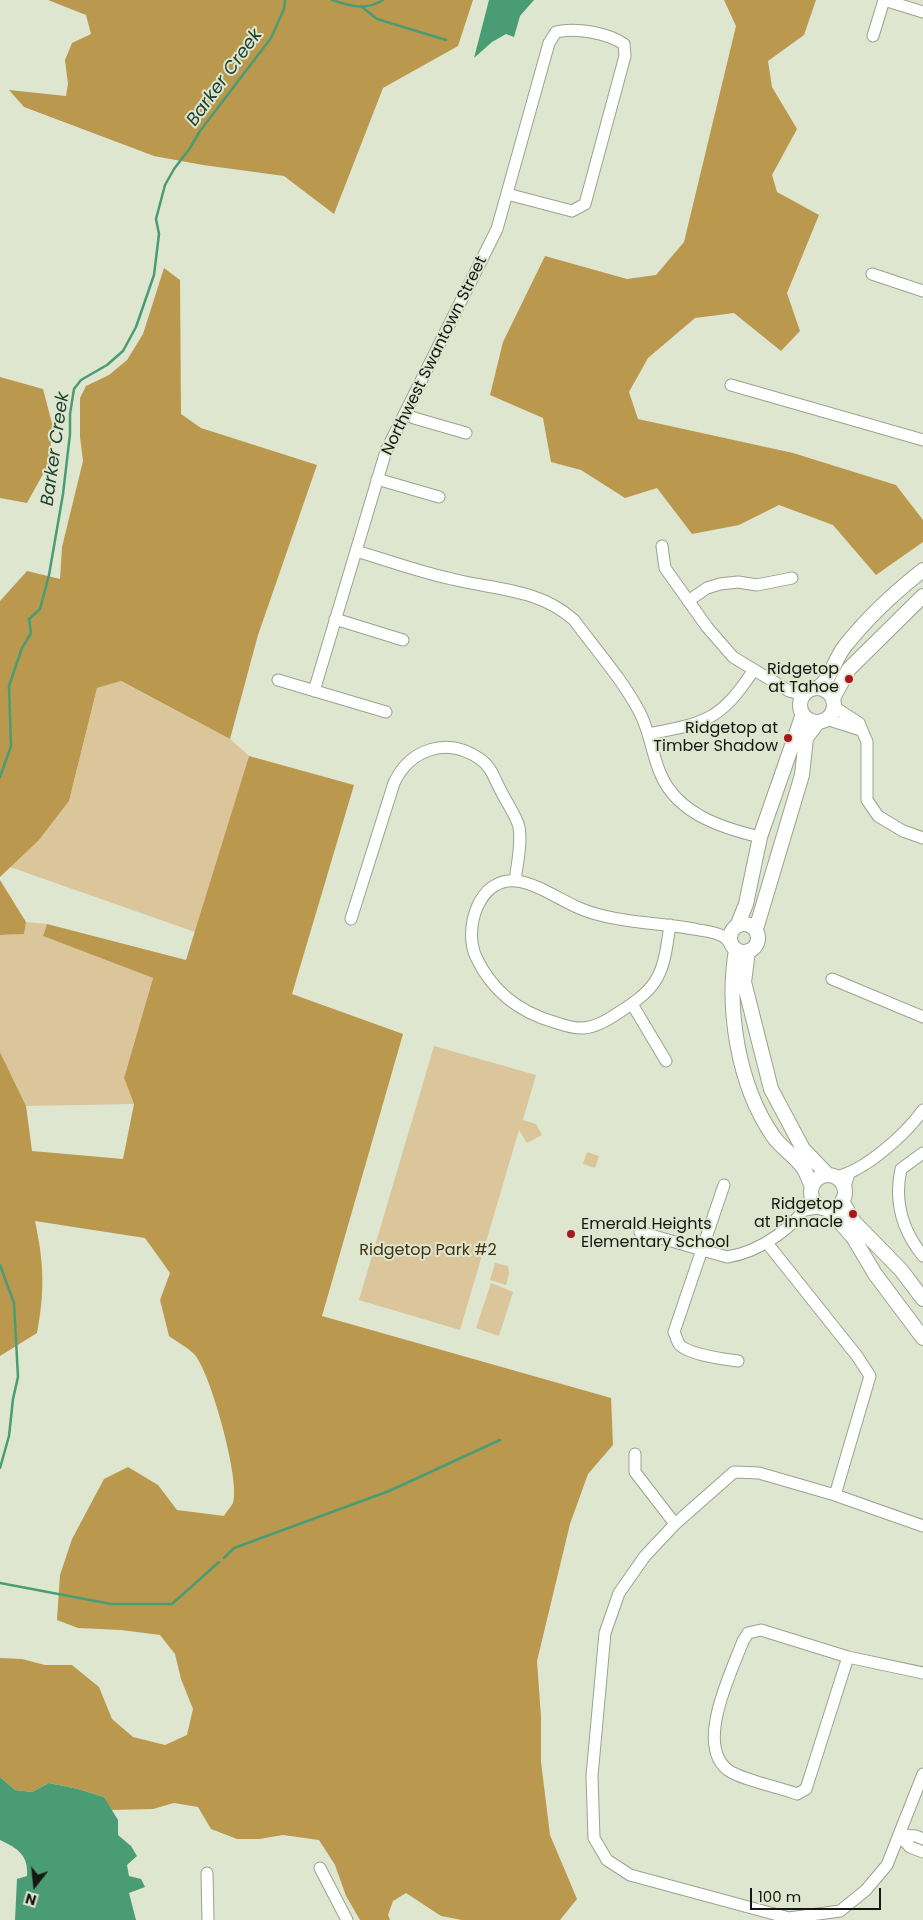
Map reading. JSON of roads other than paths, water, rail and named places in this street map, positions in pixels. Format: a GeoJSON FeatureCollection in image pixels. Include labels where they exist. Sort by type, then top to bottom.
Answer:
{"type":"FeatureCollection","features":[{"type":"Feature","properties":{"kind":"main road"},"geometry":{"type":"LineString","coordinates":[[923,570],[858,631],[843,648],[825,683],[800,702],[760,837],[746,904],[734,939],[732,986],[736,1038],[747,1082],[756,1106],[772,1135],[802,1166],[812,1191],[824,1208],[854,1237],[875,1274],[923,1338]]}},
{"type":"Feature","properties":{"kind":"main road"},"geometry":{"type":"LineString","coordinates":[[734,939],[758,943],[756,929],[802,775],[806,738],[828,712],[849,669],[923,596]]}},
{"type":"Feature","properties":{"kind":"main road"},"geometry":{"type":"LineString","coordinates":[[818,688],[826,691],[828,712]]}},
{"type":"Feature","properties":{"kind":"main road"},"geometry":{"type":"LineString","coordinates":[[800,702],[812,721],[828,712]]}},
{"type":"Feature","properties":{"kind":"main road"},"geometry":{"type":"LineString","coordinates":[[734,939],[748,924],[756,929]]}},
{"type":"Feature","properties":{"kind":"main road"},"geometry":{"type":"LineString","coordinates":[[734,939],[771,1090],[803,1149],[838,1175],[843,1195],[854,1222],[901,1270],[923,1299]]}},
{"type":"Feature","properties":{"kind":"main road"},"geometry":{"type":"LineString","coordinates":[[812,1191],[818,1178],[838,1175]]}},
{"type":"Feature","properties":{"kind":"main road"},"geometry":{"type":"LineString","coordinates":[[824,1208],[838,1205],[843,1195]]}},
{"type":"Feature","properties":{"kind":"street"},"geometry":{"type":"LineString","coordinates":[[873,36],[884,0],[923,12]]}},
{"type":"Feature","properties":{"kind":"street","name":"Northwest Swantown Street"},"geometry":{"type":"LineString","coordinates":[[314,691],[377,479],[391,440],[497,229],[550,43],[556,32],[566,30],[613,37],[624,44],[625,56],[585,204],[572,211],[507,194]]}},
{"type":"Feature","properties":{"kind":"street"},"geometry":{"type":"LineString","coordinates":[[872,274],[923,292]]}},
{"type":"Feature","properties":{"kind":"street"},"geometry":{"type":"LineString","coordinates":[[731,385],[923,440]]}},
{"type":"Feature","properties":{"kind":"street"},"geometry":{"type":"LineString","coordinates":[[405,413],[414,418],[466,433]]}},
{"type":"Feature","properties":{"kind":"street"},"geometry":{"type":"LineString","coordinates":[[377,479],[439,497]]}},
{"type":"Feature","properties":{"kind":"street"},"geometry":{"type":"LineString","coordinates":[[662,546],[665,568],[706,627],[733,657],[800,702]]}},
{"type":"Feature","properties":{"kind":"street"},"geometry":{"type":"LineString","coordinates":[[356,551],[453,580],[537,596],[553,604],[574,620],[616,676],[642,715],[661,776],[670,791],[692,812],[714,824],[760,837]]}},
{"type":"Feature","properties":{"kind":"street"},"geometry":{"type":"LineString","coordinates":[[688,601],[707,588],[720,584],[738,582],[757,585],[792,578]]}},
{"type":"Feature","properties":{"kind":"street"},"geometry":{"type":"LineString","coordinates":[[335,620],[404,640]]}},
{"type":"Feature","properties":{"kind":"street"},"geometry":{"type":"LineString","coordinates":[[648,734],[687,726],[716,715],[736,697],[753,671]]}},
{"type":"Feature","properties":{"kind":"street"},"geometry":{"type":"LineString","coordinates":[[278,680],[386,712]]}},
{"type":"Feature","properties":{"kind":"street"},"geometry":{"type":"LineString","coordinates":[[828,712],[859,723],[867,742],[867,800],[878,816],[903,831],[923,838]]}},
{"type":"Feature","properties":{"kind":"street"},"geometry":{"type":"LineString","coordinates":[[351,919],[394,782],[399,771],[410,758],[426,750],[440,747],[455,749],[472,755],[480,759],[495,776],[519,828],[515,881]]}},
{"type":"Feature","properties":{"kind":"street"},"geometry":{"type":"LineString","coordinates":[[670,925],[667,949],[658,980],[632,1004],[592,1027],[574,1028],[534,1016],[522,1010],[498,990],[476,957],[472,941],[478,904],[485,894],[491,888],[515,881],[528,884],[583,910],[620,918],[670,925],[734,939]]}},
{"type":"Feature","properties":{"kind":"street"},"geometry":{"type":"LineString","coordinates":[[832,979],[923,1017]]}},
{"type":"Feature","properties":{"kind":"street"},"geometry":{"type":"LineString","coordinates":[[632,1004],[666,1061]]}},
{"type":"Feature","properties":{"kind":"street"},"geometry":{"type":"LineString","coordinates":[[838,1175],[904,1133],[923,1110]]}},
{"type":"Feature","properties":{"kind":"street"},"geometry":{"type":"LineString","coordinates":[[923,1153],[900,1169],[897,1184],[900,1214],[914,1245],[923,1256]]}},
{"type":"Feature","properties":{"kind":"street"},"geometry":{"type":"LineString","coordinates":[[724,1186],[674,1332],[678,1344],[685,1348],[713,1358],[738,1361]]}},
{"type":"Feature","properties":{"kind":"street"},"geometry":{"type":"LineString","coordinates":[[640,1232],[727,1257],[740,1255],[767,1242],[805,1210],[812,1191]]}},
{"type":"Feature","properties":{"kind":"street"},"geometry":{"type":"LineString","coordinates":[[805,1210],[824,1208]]}},
{"type":"Feature","properties":{"kind":"street"},"geometry":{"type":"LineString","coordinates":[[767,1242],[857,1356],[870,1376],[835,1495]]}},
{"type":"Feature","properties":{"kind":"street"},"geometry":{"type":"LineString","coordinates":[[634,1454],[635,1472],[675,1524]]}},
{"type":"Feature","properties":{"kind":"street"},"geometry":{"type":"LineString","coordinates":[[923,1526],[835,1495],[759,1474],[734,1472],[675,1524],[645,1556],[619,1594],[605,1633],[592,1776],[594,1838],[607,1860],[630,1875],[788,1918],[840,1911],[866,1890],[887,1865],[923,1774]]}},
{"type":"Feature","properties":{"kind":"street"},"geometry":{"type":"LineString","coordinates":[[848,1657],[806,1789],[797,1794],[731,1771],[722,1763],[716,1753],[715,1717],[748,1633],[761,1630],[848,1657],[923,1673]]}},
{"type":"Feature","properties":{"kind":"street"},"geometry":{"type":"LineString","coordinates":[[899,1835],[916,1836],[923,1839]]}},
{"type":"Feature","properties":{"kind":"street"},"geometry":{"type":"LineString","coordinates":[[899,1835],[910,1846],[923,1852]]}},
{"type":"Feature","properties":{"kind":"street"},"geometry":{"type":"LineString","coordinates":[[320,1868],[347,1920]]}},
{"type":"Feature","properties":{"kind":"street"},"geometry":{"type":"LineString","coordinates":[[207,1872],[208,1920]]}},
{"type":"Feature","properties":{"kind":"waterway","name":"Barker Creek"},"geometry":{"type":"LineString","coordinates":[[0,777],[11,746],[9,686],[22,648],[31,633],[29,619],[40,609],[49,575],[63,494],[74,389],[81,380],[107,365],[123,351],[136,327],[154,275],[159,234],[156,219],[165,185],[200,131],[271,38],[284,9],[285,0]]}},
{"type":"Feature","properties":{"kind":"waterway"},"geometry":{"type":"LineString","coordinates":[[332,0],[352,6],[370,5],[383,0]]}},
{"type":"Feature","properties":{"kind":"waterway"},"geometry":{"type":"LineString","coordinates":[[362,7],[377,19],[446,40]]}},
{"type":"Feature","properties":{"kind":"waterway","name":"Barker Creek"},"geometry":{"type":"LineString","coordinates":[[0,1265],[14,1303],[18,1377],[13,1399],[9,1436],[0,1468]]}},
{"type":"Feature","properties":{"kind":"waterway"},"geometry":{"type":"LineString","coordinates":[[224,1558],[234,1548],[389,1491],[500,1440]]}},
{"type":"Feature","properties":{"kind":"waterway"},"geometry":{"type":"LineString","coordinates":[[0,1583],[111,1604],[172,1604],[219,1562]]}},
{"type":"Feature","properties":{"kind":"place","name":"Ridgetop at Tahoe"},"geometry":{"type":"Point","coordinates":[849,679]}},
{"type":"Feature","properties":{"kind":"place","name":"Ridgetop at Timber Shadow"},"geometry":{"type":"Point","coordinates":[788,738]}},
{"type":"Feature","properties":{"kind":"place","name":"Ridgetop at Pinnacle"},"geometry":{"type":"Point","coordinates":[853,1214]}},
{"type":"Feature","properties":{"kind":"place","name":"Emerald Heights Elementary School"},"geometry":{"type":"Point","coordinates":[571,1234]}},
{"type":"Feature","properties":{"kind":"park label","name":"Ridgetop Park #2"},"geometry":{"type":"Point","coordinates":[428,1251]}}]}
